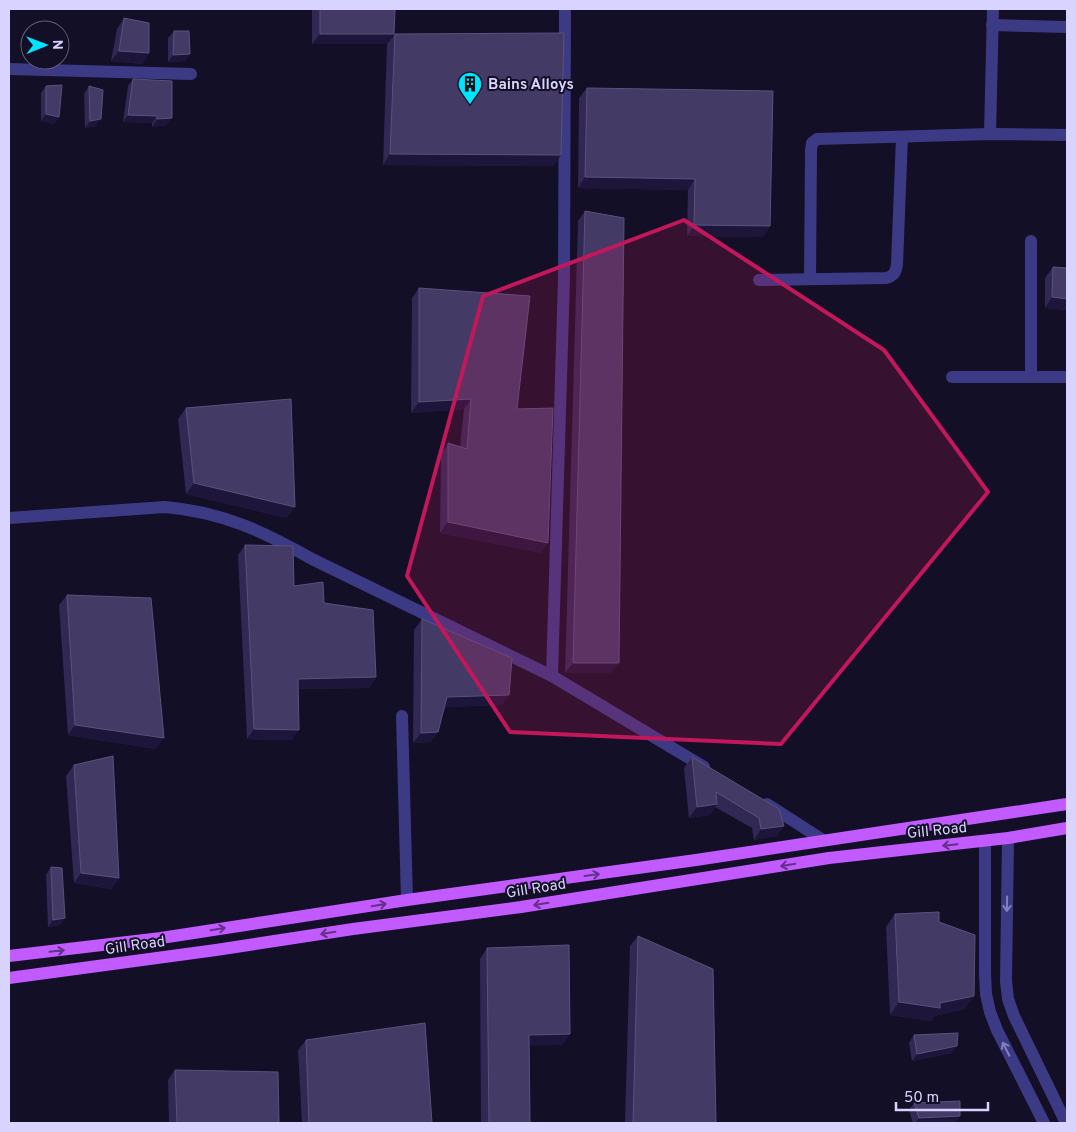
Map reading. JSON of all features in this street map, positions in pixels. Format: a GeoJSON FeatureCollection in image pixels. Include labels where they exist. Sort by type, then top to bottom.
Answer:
{"type":"FeatureCollection","features":[{"type":"Feature","properties":{"kind":"main road"},"geometry":{"type":"LineString","coordinates":[[9,956],[160,938],[1067,804]]}},
{"type":"Feature","properties":{"kind":"main road","name":"Gill Road"},"geometry":{"type":"LineString","coordinates":[[9,978],[521,907],[829,858],[985,841],[1067,828]]}},
{"type":"Feature","properties":{"kind":"street"},"geometry":{"type":"LineString","coordinates":[[552,676],[564,279],[565,9]]}},
{"type":"Feature","properties":{"kind":"street"},"geometry":{"type":"LineString","coordinates":[[990,134],[993,9]]}},
{"type":"Feature","properties":{"kind":"street"},"geometry":{"type":"LineString","coordinates":[[992,26],[1067,27]]}},
{"type":"Feature","properties":{"kind":"street"},"geometry":{"type":"LineString","coordinates":[[9,69],[191,74]]}},
{"type":"Feature","properties":{"kind":"street"},"geometry":{"type":"LineString","coordinates":[[810,279],[812,142],[818,139],[990,134],[1067,134]]}},
{"type":"Feature","properties":{"kind":"street"},"geometry":{"type":"LineString","coordinates":[[759,280],[886,278],[896,272],[902,137]]}},
{"type":"Feature","properties":{"kind":"street"},"geometry":{"type":"LineString","coordinates":[[1030,376],[1031,241]]}},
{"type":"Feature","properties":{"kind":"street"},"geometry":{"type":"LineString","coordinates":[[952,376],[1067,377]]}},
{"type":"Feature","properties":{"kind":"street"},"geometry":{"type":"LineString","coordinates":[[9,518],[165,507],[190,509],[221,516],[278,540],[312,559],[552,676],[712,772]]}},
{"type":"Feature","properties":{"kind":"street"},"geometry":{"type":"LineString","coordinates":[[402,716],[407,900]]}},
{"type":"Feature","properties":{"kind":"street"},"geometry":{"type":"LineString","coordinates":[[754,797],[822,840]]}},
{"type":"Feature","properties":{"kind":"street"},"geometry":{"type":"LineString","coordinates":[[1008,838],[1006,950],[1008,999],[1066,1123]]}},
{"type":"Feature","properties":{"kind":"street"},"geometry":{"type":"LineString","coordinates":[[985,841],[986,994],[990,1012],[1044,1123]]}},
{"type":"Feature","properties":{"kind":"street"},"geometry":{"type":"LineString","coordinates":[[985,877],[1008,876]]}},
{"type":"Feature","properties":{"kind":"street"},"geometry":{"type":"LineString","coordinates":[[985,950],[1006,950]]}},
{"type":"Feature","properties":{"kind":"street"},"geometry":{"type":"LineString","coordinates":[[1017,1069],[1035,1060]]}},
{"type":"Feature","properties":{"kind":"highlighted area"},"geometry":{"type":"Polygon","coordinates":[[[684,220],[884,350],[988,492],[781,744],[510,732],[407,576],[483,296],[684,220]]]}},
{"type":"Feature","properties":{"kind":"building"},"geometry":{"type":"Polygon","coordinates":[[[320,9],[395,9],[394,34],[320,34],[320,9]]]}},
{"type":"Feature","properties":{"kind":"building"},"geometry":{"type":"Polygon","coordinates":[[[124,18],[149,23],[149,53],[119,51],[124,18]]]}},
{"type":"Feature","properties":{"kind":"building"},"geometry":{"type":"Polygon","coordinates":[[[174,31],[189,31],[190,54],[173,55],[174,31]]]}},
{"type":"Feature","properties":{"kind":"building","name":"Bains Alloys"},"geometry":{"type":"Polygon","coordinates":[[[564,33],[561,155],[390,154],[395,34],[564,33]]]}},
{"type":"Feature","properties":{"kind":"building"},"geometry":{"type":"Polygon","coordinates":[[[133,79],[172,81],[172,118],[157,119],[157,116],[128,115],[133,79]]]}},
{"type":"Feature","properties":{"kind":"building"},"geometry":{"type":"Polygon","coordinates":[[[62,85],[59,117],[46,114],[46,86],[62,85]]]}},
{"type":"Feature","properties":{"kind":"building"},"geometry":{"type":"Polygon","coordinates":[[[89,86],[103,90],[101,119],[90,121],[89,86]]]}},
{"type":"Feature","properties":{"kind":"building","name":"Bains Alloys"},"geometry":{"type":"Polygon","coordinates":[[[587,88],[773,91],[770,226],[694,225],[695,179],[585,177],[587,88]]]}},
{"type":"Feature","properties":{"kind":"building"},"geometry":{"type":"Polygon","coordinates":[[[585,211],[624,218],[619,663],[573,663],[585,211]]]}},
{"type":"Feature","properties":{"kind":"building"},"geometry":{"type":"Polygon","coordinates":[[[1053,267],[1067,268],[1067,299],[1052,297],[1053,267]]]}},
{"type":"Feature","properties":{"kind":"building"},"geometry":{"type":"Polygon","coordinates":[[[419,288],[530,296],[517,409],[553,408],[548,543],[448,522],[448,443],[467,449],[471,399],[419,402],[419,288]]]}},
{"type":"Feature","properties":{"kind":"building"},"geometry":{"type":"Polygon","coordinates":[[[291,399],[295,507],[194,483],[186,408],[291,399]]]}},
{"type":"Feature","properties":{"kind":"building"},"geometry":{"type":"Polygon","coordinates":[[[245,545],[293,546],[294,586],[323,582],[324,603],[373,610],[376,677],[298,679],[299,730],[254,729],[245,545]]]}},
{"type":"Feature","properties":{"kind":"building"},"geometry":{"type":"Polygon","coordinates":[[[67,595],[151,598],[164,738],[75,725],[67,595]]]}},
{"type":"Feature","properties":{"kind":"building"},"geometry":{"type":"Polygon","coordinates":[[[422,619],[512,658],[509,695],[447,697],[438,732],[421,733],[422,619]]]}},
{"type":"Feature","properties":{"kind":"building"},"geometry":{"type":"Polygon","coordinates":[[[113,756],[119,878],[81,873],[74,765],[113,756]]]}},
{"type":"Feature","properties":{"kind":"building"},"geometry":{"type":"Polygon","coordinates":[[[692,757],[779,809],[784,826],[761,829],[759,818],[716,792],[717,804],[697,807],[692,757]]]}},
{"type":"Feature","properties":{"kind":"building"},"geometry":{"type":"Polygon","coordinates":[[[51,867],[62,868],[65,918],[53,920],[51,867]]]}},
{"type":"Feature","properties":{"kind":"building"},"geometry":{"type":"Polygon","coordinates":[[[939,912],[939,922],[975,935],[974,996],[940,1003],[940,1008],[899,1002],[895,914],[939,912]]]}},
{"type":"Feature","properties":{"kind":"building"},"geometry":{"type":"Polygon","coordinates":[[[638,936],[713,969],[716,1123],[633,1123],[638,936]]]}},
{"type":"Feature","properties":{"kind":"building"},"geometry":{"type":"Polygon","coordinates":[[[569,945],[570,1034],[529,1035],[530,1123],[489,1123],[487,948],[569,945]]]}},
{"type":"Feature","properties":{"kind":"building"},"geometry":{"type":"Polygon","coordinates":[[[425,1023],[432,1123],[309,1123],[306,1040],[425,1023]]]}},
{"type":"Feature","properties":{"kind":"building"},"geometry":{"type":"Polygon","coordinates":[[[958,1033],[957,1046],[917,1054],[914,1035],[958,1033]]]}},
{"type":"Feature","properties":{"kind":"building"},"geometry":{"type":"Polygon","coordinates":[[[175,1070],[278,1072],[279,1123],[177,1123],[175,1070]]]}},
{"type":"Feature","properties":{"kind":"building"},"geometry":{"type":"Polygon","coordinates":[[[960,1101],[960,1116],[919,1118],[914,1103],[960,1101]]]}},
{"type":"Feature","properties":{"kind":"place","name":"Bains Alloys"},"geometry":{"type":"Point","coordinates":[470,105]}}]}
